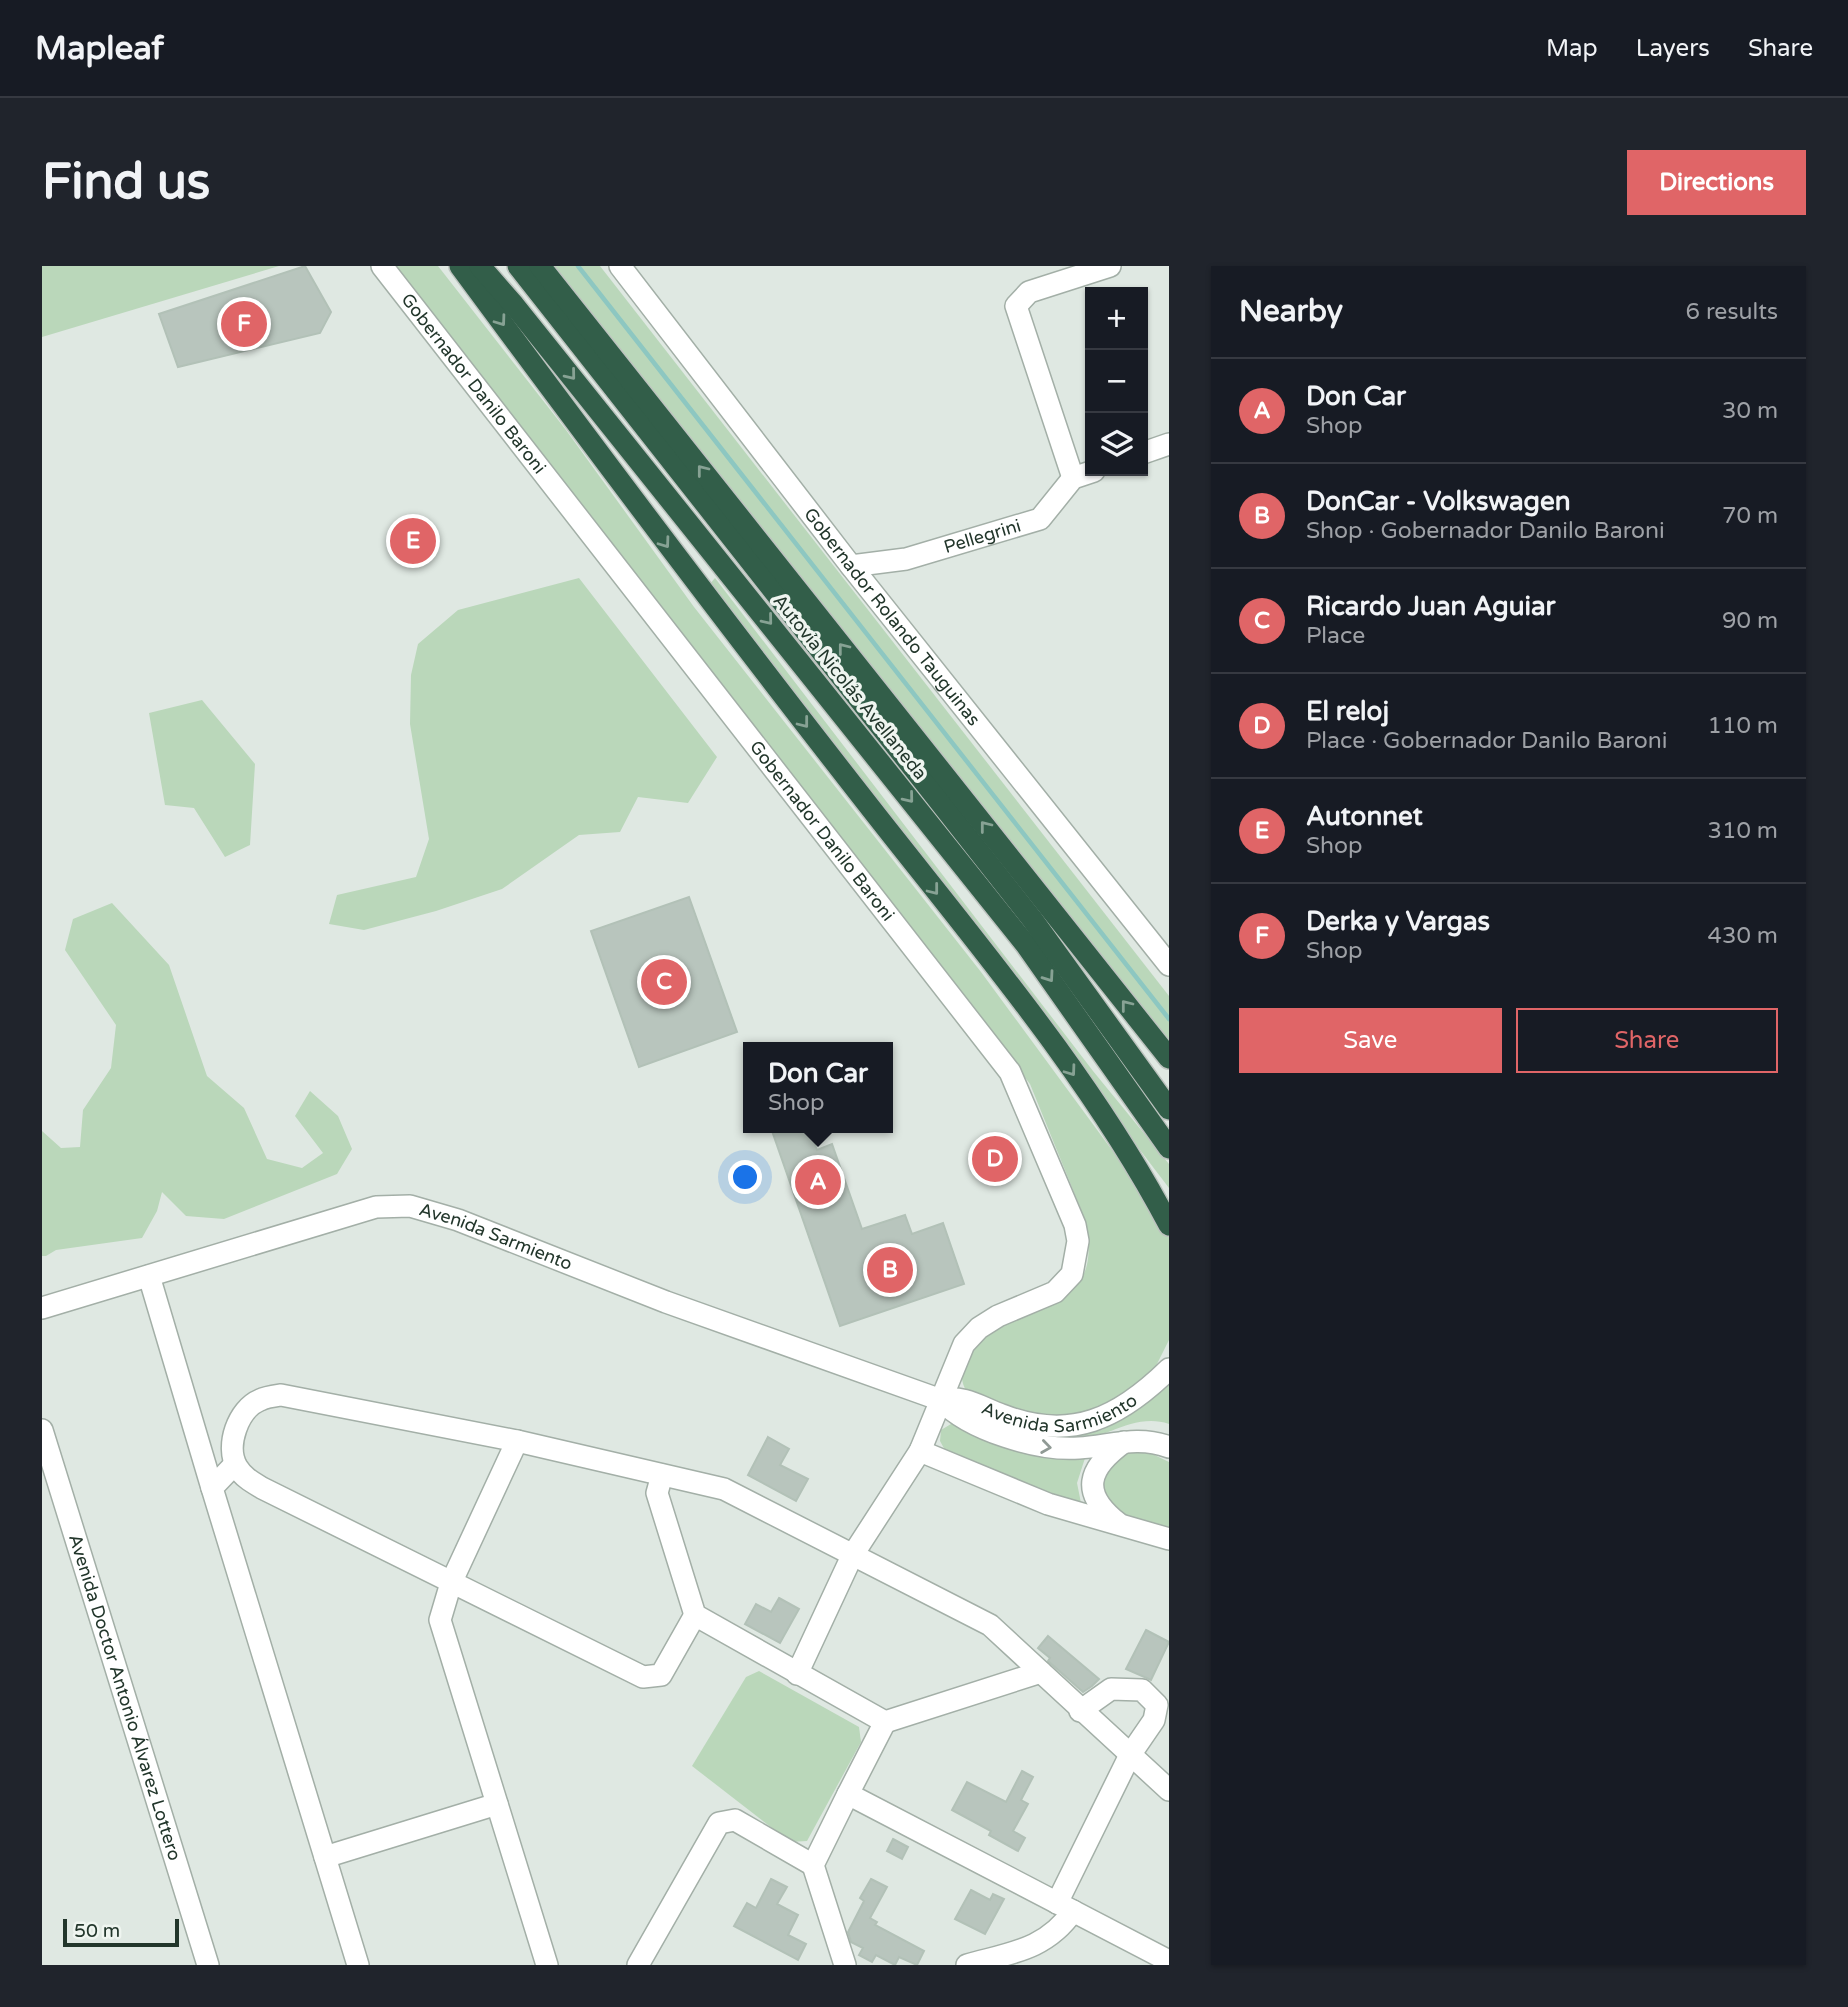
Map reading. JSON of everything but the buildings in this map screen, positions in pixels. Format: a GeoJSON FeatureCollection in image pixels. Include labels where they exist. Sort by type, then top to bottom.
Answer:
{"type":"FeatureCollection","features":[{"type":"Feature","properties":{"kind":"highway"},"geometry":{"type":"LineString","coordinates":[[460,266],[691,579],[1002,976],[1108,1122],[1169,1225]]}},
{"type":"Feature","properties":{"kind":"highway","name":"Autovía Nicolás Avellaneda"},"geometry":{"type":"LineString","coordinates":[[480,266],[531,326],[1026,945],[1169,1148]]}},
{"type":"Feature","properties":{"kind":"highway","name":"Autovía Nicolás Avellaneda"},"geometry":{"type":"LineString","coordinates":[[518,266],[1032,919],[1169,1109]]}},
{"type":"Feature","properties":{"kind":"highway"},"geometry":{"type":"LineString","coordinates":[[540,266],[1169,1058]]}},
{"type":"Feature","properties":{"kind":"street","name":"Gobernador Danilo Baroni"},"geometry":{"type":"LineString","coordinates":[[382,266],[1010,1072],[1075,1225],[1077,1258],[1072,1274],[1055,1292],[998,1316],[979,1328],[956,1358],[920,1451],[852,1556],[797,1674]]}},
{"type":"Feature","properties":{"kind":"street","name":"Gobernador Rolando Tauguinas"},"geometry":{"type":"LineString","coordinates":[[620,266],[851,566],[1169,965]]}},
{"type":"Feature","properties":{"kind":"street"},"geometry":{"type":"LineString","coordinates":[[1085,474],[1073,478],[1016,306],[1029,292],[1110,266]]}},
{"type":"Feature","properties":{"kind":"street"},"geometry":{"type":"LineString","coordinates":[[1148,451],[1169,444]]}},
{"type":"Feature","properties":{"kind":"street","name":"Pellegrini"},"geometry":{"type":"LineString","coordinates":[[851,566],[906,559],[1040,519],[1073,478]]}},
{"type":"Feature","properties":{"kind":"street","name":"Avenida Sarmiento"},"geometry":{"type":"LineString","coordinates":[[42,1308],[376,1207],[410,1206],[458,1220],[666,1302],[941,1400],[953,1413],[1034,1445],[1066,1449],[1148,1441],[1169,1447]]}},
{"type":"Feature","properties":{"kind":"street"},"geometry":{"type":"LineString","coordinates":[[149,1276],[358,1965]]}},
{"type":"Feature","properties":{"kind":"street","name":"Avenida Sarmiento"},"geometry":{"type":"LineString","coordinates":[[941,1400],[958,1397],[1019,1422],[1041,1426],[1077,1426],[1101,1420],[1119,1410],[1169,1369]]}},
{"type":"Feature","properties":{"kind":"street"},"geometry":{"type":"LineString","coordinates":[[695,1615],[661,1675],[643,1677],[262,1488],[244,1476],[235,1464],[236,1427],[243,1413],[258,1400],[281,1395],[517,1441],[724,1489],[990,1625],[1080,1711],[1169,1790]]}},
{"type":"Feature","properties":{"kind":"street","name":"Avenida Doctor Antonio Álvarez Lottero"},"geometry":{"type":"LineString","coordinates":[[42,1430],[208,1965]]}},
{"type":"Feature","properties":{"kind":"street"},"geometry":{"type":"LineString","coordinates":[[517,1441],[451,1583],[440,1620],[547,1965]]}},
{"type":"Feature","properties":{"kind":"street"},"geometry":{"type":"LineString","coordinates":[[1124,1442],[1101,1460],[1091,1487],[1104,1512],[1125,1528]]}},
{"type":"Feature","properties":{"kind":"street"},"geometry":{"type":"LineString","coordinates":[[920,1451],[1048,1504],[1169,1539]]}},
{"type":"Feature","properties":{"kind":"street"},"geometry":{"type":"LineString","coordinates":[[212,1488],[235,1464]]}},
{"type":"Feature","properties":{"kind":"street"},"geometry":{"type":"LineString","coordinates":[[662,1475],[657,1493],[695,1615],[886,1722]]}},
{"type":"Feature","properties":{"kind":"street"},"geometry":{"type":"LineString","coordinates":[[813,1866],[886,1722],[1041,1672]]}},
{"type":"Feature","properties":{"kind":"street"},"geometry":{"type":"LineString","coordinates":[[967,1965],[1039,1944],[1060,1930],[1065,1907],[1130,1755],[1154,1720],[1157,1705],[1142,1689],[1111,1689],[1080,1711]]}},
{"type":"Feature","properties":{"kind":"street"},"geometry":{"type":"LineString","coordinates":[[848,1794],[1169,1961]]}},
{"type":"Feature","properties":{"kind":"street"},"geometry":{"type":"LineString","coordinates":[[326,1857],[497,1804]]}},
{"type":"Feature","properties":{"kind":"street"},"geometry":{"type":"LineString","coordinates":[[638,1965],[719,1823],[736,1820],[813,1866],[845,1965]]}},
{"type":"Feature","properties":{"kind":"green space"},"geometry":{"type":"Polygon","coordinates":[[[42,266],[279,266],[42,337],[42,266]]]}},
{"type":"Feature","properties":{"kind":"green space"},"geometry":{"type":"Polygon","coordinates":[[[392,266],[438,266],[566,430],[694,607],[981,972],[1153,1206],[1169,1235],[1169,1340],[1153,1372],[1108,1406],[1067,1419],[1030,1415],[967,1392],[962,1381],[963,1370],[981,1340],[1002,1326],[1068,1294],[1082,1277],[1089,1253],[1084,1217],[1030,1084],[392,266]]]}},
{"type":"Feature","properties":{"kind":"green space"},"geometry":{"type":"Polygon","coordinates":[[[554,266],[600,266],[1169,996],[1169,1045],[554,266]]]}},
{"type":"Feature","properties":{"kind":"green space"},"geometry":{"type":"Polygon","coordinates":[[[579,578],[717,757],[688,803],[638,797],[620,832],[579,835],[502,889],[436,911],[364,930],[329,924],[337,895],[416,877],[429,839],[410,724],[411,675],[418,644],[458,610],[579,578]]]}},
{"type":"Feature","properties":{"kind":"green space"},"geometry":{"type":"Polygon","coordinates":[[[715,578],[1093,1071],[1169,1164],[1169,1188],[709,585],[715,578]]]}},
{"type":"Feature","properties":{"kind":"green space"},"geometry":{"type":"Polygon","coordinates":[[[202,700],[255,764],[250,845],[225,857],[194,808],[165,805],[149,713],[202,700]]]}},
{"type":"Feature","properties":{"kind":"green space"},"geometry":{"type":"Polygon","coordinates":[[[112,903],[169,965],[207,1076],[244,1108],[267,1159],[302,1168],[323,1153],[295,1116],[310,1091],[338,1116],[352,1149],[337,1174],[224,1219],[186,1216],[162,1192],[157,1211],[142,1238],[56,1250],[42,1256],[42,1131],[61,1148],[80,1147],[83,1110],[111,1068],[116,1025],[65,950],[73,919],[112,903]]]}},
{"type":"Feature","properties":{"kind":"green space"},"geometry":{"type":"Polygon","coordinates":[[[1169,1384],[1169,1424],[1139,1422],[1083,1440],[1053,1438],[1102,1430],[1134,1412],[1169,1384]]]}},
{"type":"Feature","properties":{"kind":"green space"},"geometry":{"type":"Polygon","coordinates":[[[956,1421],[1004,1445],[1033,1454],[1086,1455],[1077,1483],[1082,1508],[946,1452],[940,1441],[941,1430],[956,1421]]]}},
{"type":"Feature","properties":{"kind":"green space"},"geometry":{"type":"Polygon","coordinates":[[[1138,1447],[1169,1462],[1169,1531],[1117,1513],[1102,1492],[1102,1468],[1109,1459],[1138,1447]]]}},
{"type":"Feature","properties":{"kind":"green space"},"geometry":{"type":"Polygon","coordinates":[[[759,1671],[859,1727],[861,1742],[807,1841],[790,1842],[692,1766],[746,1677],[759,1671]]]}},
{"type":"Feature","properties":{"kind":"waterway"},"geometry":{"type":"LineString","coordinates":[[578,266],[1169,1019]]}},
{"type":"Feature","properties":{"kind":"place","name":"Derka y Vargas"},"geometry":{"type":"Point","coordinates":[244,324]}},
{"type":"Feature","properties":{"kind":"place","name":"Autonnet"},"geometry":{"type":"Point","coordinates":[413,541]}},
{"type":"Feature","properties":{"kind":"place","name":"Ricardo Juan Aguiar"},"geometry":{"type":"Point","coordinates":[664,982]}},
{"type":"Feature","properties":{"kind":"place","name":"El reloj"},"geometry":{"type":"Point","coordinates":[995,1159]}},
{"type":"Feature","properties":{"kind":"place","name":"Don Car"},"geometry":{"type":"Point","coordinates":[818,1182]}},
{"type":"Feature","properties":{"kind":"place","name":"DonCar - Volkswagen"},"geometry":{"type":"Point","coordinates":[890,1270]}}]}
